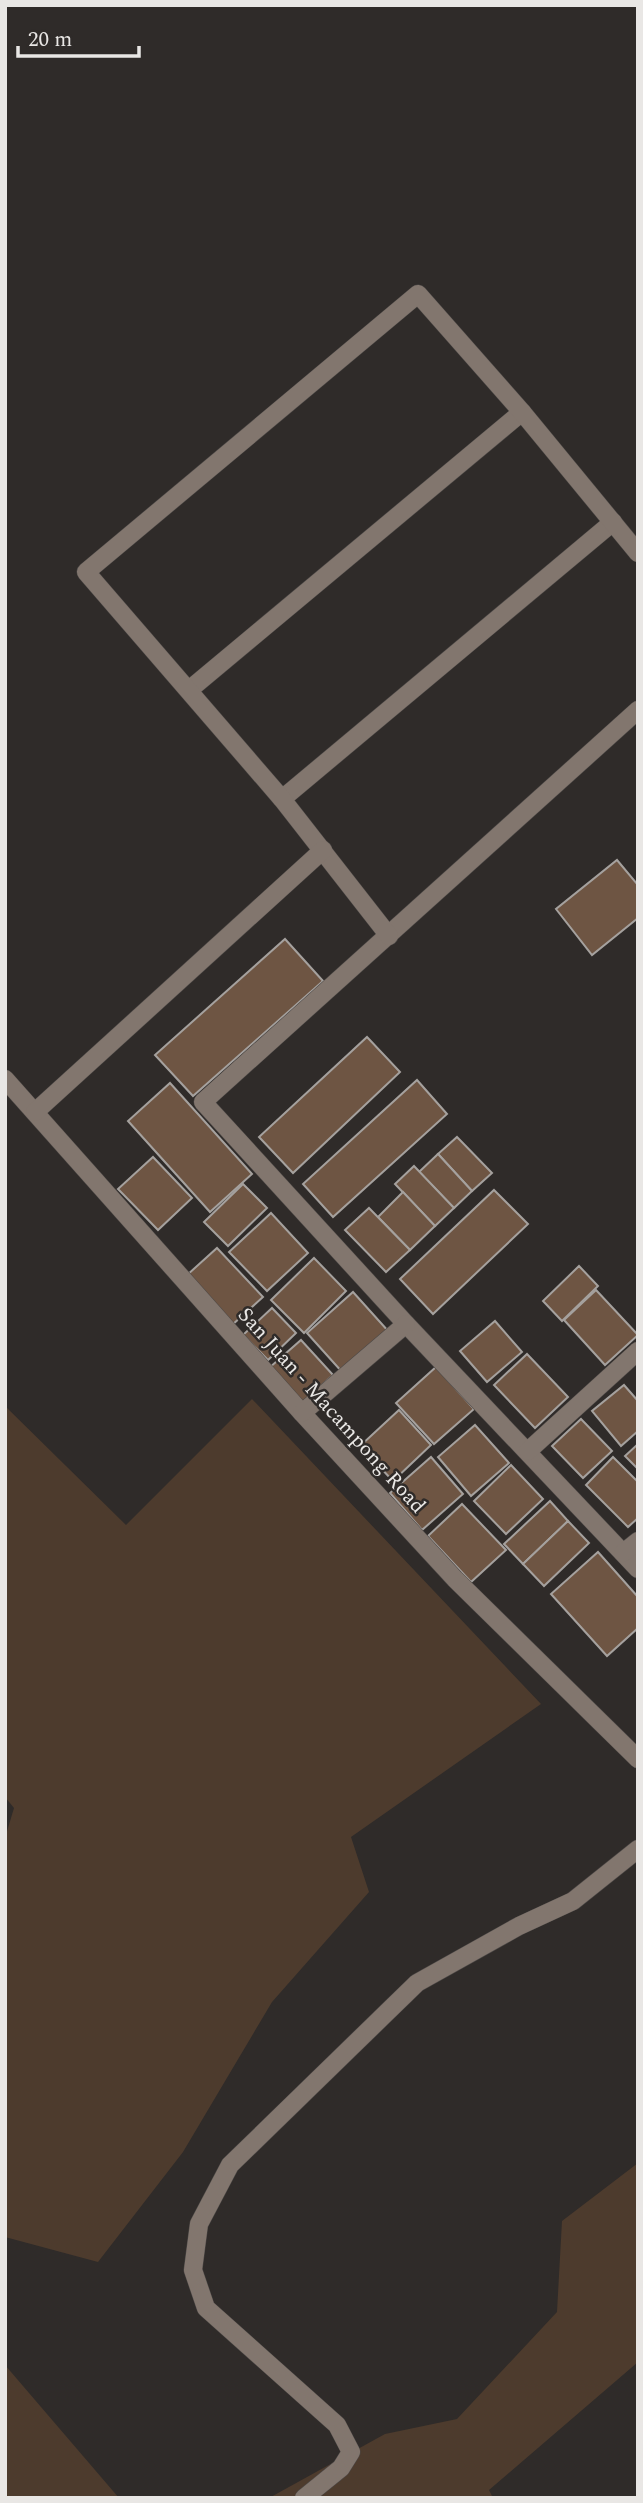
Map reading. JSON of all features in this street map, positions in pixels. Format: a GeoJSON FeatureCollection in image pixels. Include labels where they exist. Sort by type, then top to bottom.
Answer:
{"type":"FeatureCollection","features":[{"type":"Feature","properties":{"kind":"street"},"geometry":{"type":"LineString","coordinates":[[389,936],[282,799],[86,572],[418,294],[522,412],[638,553]]}},
{"type":"Feature","properties":{"kind":"street"},"geometry":{"type":"LineString","coordinates":[[189,690],[522,412]]}},
{"type":"Feature","properties":{"kind":"street"},"geometry":{"type":"LineString","coordinates":[[282,799],[612,522]]}},
{"type":"Feature","properties":{"kind":"street"},"geometry":{"type":"LineString","coordinates":[[638,710],[204,1102],[406,1324],[638,1569]]}},
{"type":"Feature","properties":{"kind":"street"},"geometry":{"type":"LineString","coordinates":[[36,1112],[323,850]]}},
{"type":"Feature","properties":{"kind":"street","name":"San Juan - Macampong Road"},"geometry":{"type":"LineString","coordinates":[[5,1080],[302,1413],[455,1579],[638,1759]]}},
{"type":"Feature","properties":{"kind":"street"},"geometry":{"type":"LineString","coordinates":[[302,1413],[406,1324]]}},
{"type":"Feature","properties":{"kind":"street"},"geometry":{"type":"LineString","coordinates":[[528,1451],[638,1352]]}},
{"type":"Feature","properties":{"kind":"street"},"geometry":{"type":"LineString","coordinates":[[623,1553],[638,1541]]}},
{"type":"Feature","properties":{"kind":"street"},"geometry":{"type":"LineString","coordinates":[[304,2498],[341,2468],[351,2452],[337,2425],[206,2308],[193,2270],[199,2224],[230,2165],[417,1983],[519,1926],[573,1901],[638,1849]]}},
{"type":"Feature","properties":{"kind":"shaded area"},"geometry":{"type":"Polygon","coordinates":[[[252,1399],[541,1704],[351,1837],[369,1892],[272,2002],[183,2152],[98,2262],[5,2237],[5,1838],[14,1808],[5,1797],[5,1406],[126,1525],[252,1399]]]}},
{"type":"Feature","properties":{"kind":"shaded area"},"geometry":{"type":"Polygon","coordinates":[[[638,2163],[638,2362],[489,2490],[493,2498],[269,2498],[385,2434],[457,2419],[557,2312],[562,2221],[638,2163]]]}},
{"type":"Feature","properties":{"kind":"shaded area"},"geometry":{"type":"Polygon","coordinates":[[[5,2365],[119,2498],[5,2498],[5,2365]]]}},
{"type":"Feature","properties":{"kind":"building"},"geometry":{"type":"Polygon","coordinates":[[[617,860],[638,885],[638,918],[592,955],[556,909],[617,860]]]}},
{"type":"Feature","properties":{"kind":"building"},"geometry":{"type":"Polygon","coordinates":[[[285,939],[323,981],[193,1096],[155,1055],[285,939]]]}},
{"type":"Feature","properties":{"kind":"building"},"geometry":{"type":"Polygon","coordinates":[[[367,1037],[400,1072],[293,1173],[259,1137],[367,1037]]]}},
{"type":"Feature","properties":{"kind":"building"},"geometry":{"type":"Polygon","coordinates":[[[417,1080],[447,1114],[333,1217],[303,1184],[417,1080]]]}},
{"type":"Feature","properties":{"kind":"building"},"geometry":{"type":"Polygon","coordinates":[[[170,1083],[252,1174],[210,1212],[128,1121],[170,1083]]]}},
{"type":"Feature","properties":{"kind":"building"},"geometry":{"type":"Polygon","coordinates":[[[457,1137],[492,1173],[472,1191],[438,1154],[457,1137]]]}},
{"type":"Feature","properties":{"kind":"building"},"geometry":{"type":"Polygon","coordinates":[[[438,1154],[472,1191],[454,1208],[419,1172],[438,1154]]]}},
{"type":"Feature","properties":{"kind":"building"},"geometry":{"type":"Polygon","coordinates":[[[153,1157],[192,1198],[158,1230],[118,1189],[153,1157]]]}},
{"type":"Feature","properties":{"kind":"building"},"geometry":{"type":"Polygon","coordinates":[[[414,1166],[454,1208],[435,1226],[395,1184],[414,1166]]]}},
{"type":"Feature","properties":{"kind":"building"},"geometry":{"type":"Polygon","coordinates":[[[243,1184],[267,1208],[228,1246],[204,1222],[243,1184]]]}},
{"type":"Feature","properties":{"kind":"building"},"geometry":{"type":"Polygon","coordinates":[[[494,1190],[528,1224],[433,1314],[400,1279],[494,1190]]]}},
{"type":"Feature","properties":{"kind":"building"},"geometry":{"type":"Polygon","coordinates":[[[403,1192],[435,1226],[410,1250],[378,1217],[403,1192]]]}},
{"type":"Feature","properties":{"kind":"building"},"geometry":{"type":"Polygon","coordinates":[[[369,1208],[410,1250],[386,1272],[345,1230],[369,1208]]]}},
{"type":"Feature","properties":{"kind":"building"},"geometry":{"type":"Polygon","coordinates":[[[271,1213],[308,1253],[267,1291],[229,1252],[271,1213]]]}},
{"type":"Feature","properties":{"kind":"building"},"geometry":{"type":"Polygon","coordinates":[[[217,1248],[263,1297],[232,1325],[186,1276],[217,1248]]]}},
{"type":"Feature","properties":{"kind":"building"},"geometry":{"type":"Polygon","coordinates":[[[314,1258],[346,1291],[304,1333],[271,1300],[314,1258]]]}},
{"type":"Feature","properties":{"kind":"building"},"geometry":{"type":"Polygon","coordinates":[[[579,1266],[598,1286],[562,1321],[543,1301],[579,1266]]]}},
{"type":"Feature","properties":{"kind":"building"},"geometry":{"type":"Polygon","coordinates":[[[596,1290],[638,1335],[605,1365],[564,1320],[596,1290]]]}},
{"type":"Feature","properties":{"kind":"building"},"geometry":{"type":"Polygon","coordinates":[[[353,1292],[389,1332],[343,1373],[307,1333],[353,1292]]]}},
{"type":"Feature","properties":{"kind":"building"},"geometry":{"type":"Polygon","coordinates":[[[272,1308],[296,1333],[268,1360],[243,1335],[272,1308]]]}},
{"type":"Feature","properties":{"kind":"building"},"geometry":{"type":"Polygon","coordinates":[[[495,1321],[522,1352],[487,1382],[460,1351],[495,1321]]]}},
{"type":"Feature","properties":{"kind":"building"},"geometry":{"type":"Polygon","coordinates":[[[301,1340],[333,1375],[301,1404],[269,1368],[301,1340]]]}},
{"type":"Feature","properties":{"kind":"building"},"geometry":{"type":"Polygon","coordinates":[[[527,1354],[568,1397],[535,1428],[494,1385],[527,1354]]]}},
{"type":"Feature","properties":{"kind":"building"},"geometry":{"type":"Polygon","coordinates":[[[436,1367],[474,1409],[434,1444],[396,1403],[436,1367]]]}},
{"type":"Feature","properties":{"kind":"building"},"geometry":{"type":"Polygon","coordinates":[[[624,1385],[638,1401],[638,1431],[621,1446],[592,1411],[624,1385]]]}},
{"type":"Feature","properties":{"kind":"building"},"geometry":{"type":"Polygon","coordinates":[[[399,1410],[431,1445],[393,1481],[360,1446],[399,1410]]]}},
{"type":"Feature","properties":{"kind":"building"},"geometry":{"type":"Polygon","coordinates":[[[581,1419],[612,1451],[583,1478],[552,1446],[581,1419]]]}},
{"type":"Feature","properties":{"kind":"building"},"geometry":{"type":"Polygon","coordinates":[[[475,1425],[509,1463],[471,1496],[438,1457],[475,1425]]]}},
{"type":"Feature","properties":{"kind":"building"},"geometry":{"type":"Polygon","coordinates":[[[638,1444],[638,1469],[625,1456],[638,1444]]]}},
{"type":"Feature","properties":{"kind":"building"},"geometry":{"type":"Polygon","coordinates":[[[431,1457],[463,1494],[422,1530],[390,1493],[431,1457]]]}},
{"type":"Feature","properties":{"kind":"building"},"geometry":{"type":"Polygon","coordinates":[[[613,1457],[638,1482],[638,1518],[628,1527],[586,1485],[613,1457]]]}},
{"type":"Feature","properties":{"kind":"building"},"geometry":{"type":"Polygon","coordinates":[[[511,1465],[543,1499],[506,1534],[474,1501],[511,1465]]]}},
{"type":"Feature","properties":{"kind":"building"},"geometry":{"type":"Polygon","coordinates":[[[550,1501],[568,1521],[523,1564],[504,1544],[550,1501]]]}},
{"type":"Feature","properties":{"kind":"building"},"geometry":{"type":"Polygon","coordinates":[[[462,1504],[506,1550],[471,1582],[428,1536],[462,1504]]]}},
{"type":"Feature","properties":{"kind":"building"},"geometry":{"type":"Polygon","coordinates":[[[568,1521],[589,1543],[544,1586],[523,1564],[568,1521]]]}},
{"type":"Feature","properties":{"kind":"building"},"geometry":{"type":"Polygon","coordinates":[[[598,1552],[638,1597],[638,1628],[607,1656],[551,1594],[598,1552]]]}}]}
